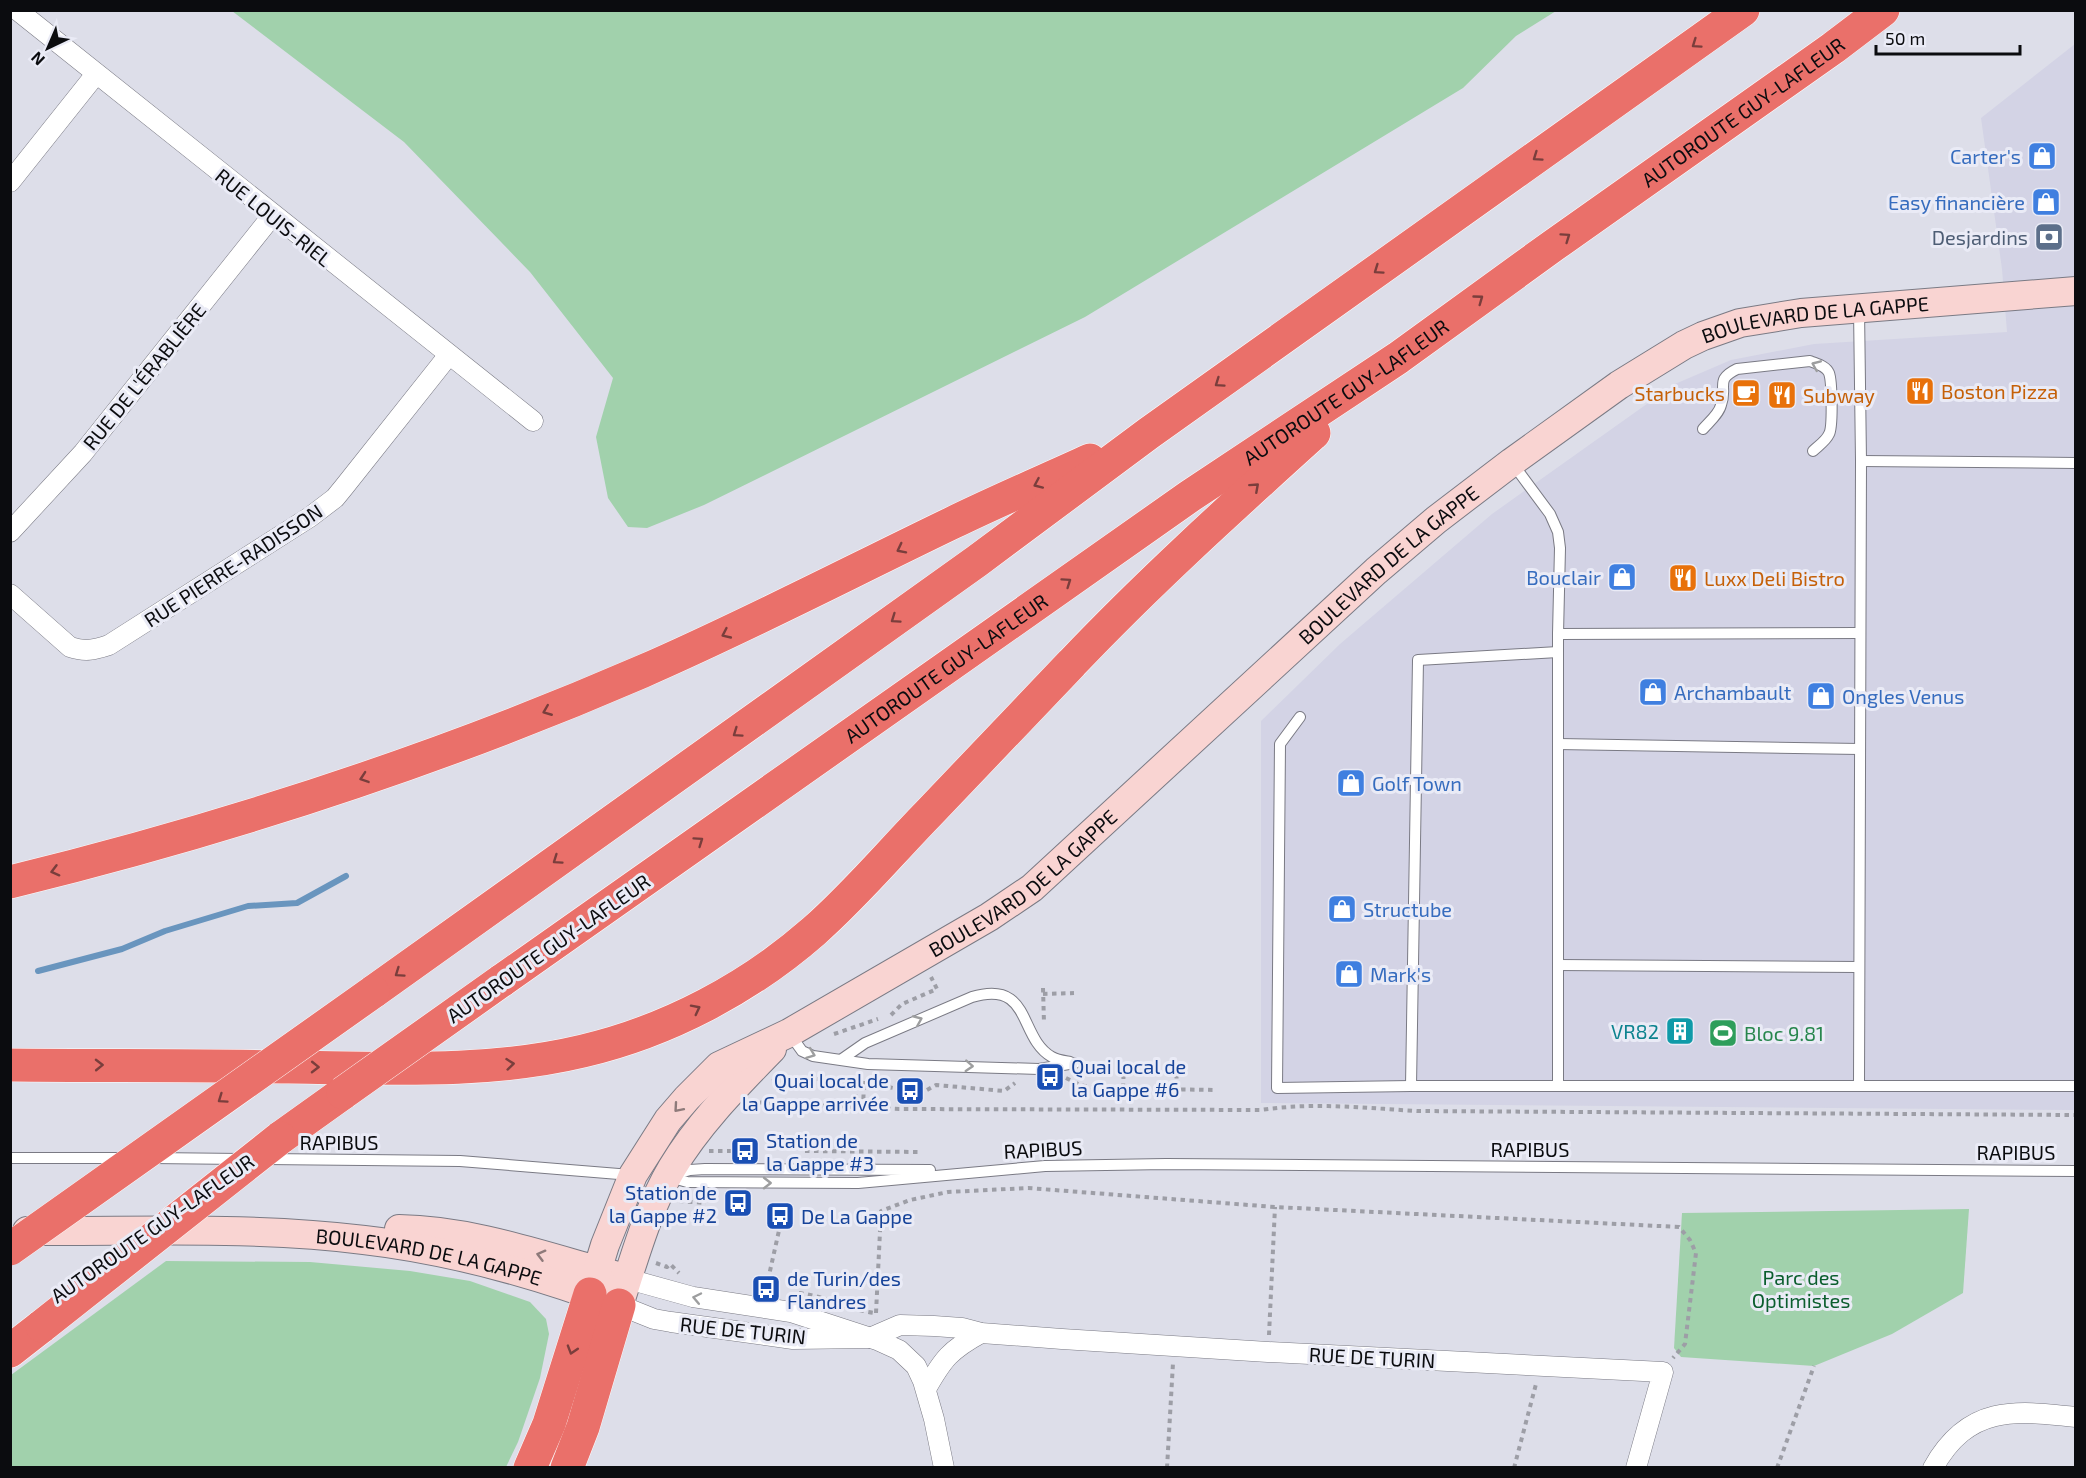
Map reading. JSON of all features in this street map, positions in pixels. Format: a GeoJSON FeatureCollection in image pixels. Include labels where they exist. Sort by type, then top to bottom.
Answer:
{"type":"FeatureCollection","features":[{"type":"Feature","properties":{"kind":"highway"},"geometry":{"type":"LineString","coordinates":[[10,1249],[977,561],[1149,433],[1743,10]]}},
{"type":"Feature","properties":{"kind":"highway","name":"AUTOROUTE GUY-LAFLEUR"},"geometry":{"type":"LineString","coordinates":[[10,1351],[28,1322],[280,1138],[1190,496],[1398,358],[1806,68],[1883,10]]}},
{"type":"Feature","properties":{"kind":"highway"},"geometry":{"type":"LineString","coordinates":[[26,1066],[412,1067],[498,1065],[567,1055],[617,1042],[670,1022],[713,1000],[785,954],[829,918],[1146,587],[1398,358]]}},
{"type":"Feature","properties":{"kind":"highway"},"geometry":{"type":"LineString","coordinates":[[10,882],[100,859],[324,792],[547,711],[737,629],[953,522],[1149,433]]}},
{"type":"Feature","properties":{"kind":"highway"},"geometry":{"type":"LineString","coordinates":[[530,1467],[608,1287]]}},
{"type":"Feature","properties":{"kind":"highway"},"geometry":{"type":"LineString","coordinates":[[567,1467],[583,1427],[608,1287]]}},
{"type":"Feature","properties":{"kind":"street","name":"RUE LOUIS-RIEL"},"geometry":{"type":"LineString","coordinates":[[17,10],[448,356],[533,421]]}},
{"type":"Feature","properties":{"kind":"street"},"geometry":{"type":"LineString","coordinates":[[10,182],[96,74]]}},
{"type":"Feature","properties":{"kind":"street","name":"RUE DE L'ÉRABLIÈRE"},"geometry":{"type":"LineString","coordinates":[[10,532],[83,453],[273,216]]}},
{"type":"Feature","properties":{"kind":"street","name":"BOULEVARD DE LA GAPPE"},"geometry":{"type":"LineString","coordinates":[[10,1231],[264,1233],[360,1239],[447,1254],[564,1284],[608,1287],[605,1245],[650,1175],[668,1120],[719,1066],[789,1033],[989,917],[1038,882],[1376,572],[1436,520],[1512,462],[1646,366],[1703,336],[1758,319],[1802,313],[2076,291]]}},
{"type":"Feature","properties":{"kind":"street","name":"RUE PIERRE-RADISSON"},"geometry":{"type":"LineString","coordinates":[[10,594],[70,647],[81,651],[94,651],[109,645],[310,517],[335,498],[448,356]]}},
{"type":"Feature","properties":{"kind":"street","name":"RUE DE TURIN"},"geometry":{"type":"LineString","coordinates":[[608,1287],[662,1321],[793,1339],[870,1338],[900,1325],[962,1328],[981,1333],[1268,1352],[1663,1372]]}},
{"type":"Feature","properties":{"kind":"street","name":"RUE DE TURIN"},"geometry":{"type":"LineString","coordinates":[[608,1287],[669,1292],[703,1300],[791,1312],[870,1338]]}},
{"type":"Feature","properties":{"kind":"street"},"geometry":{"type":"LineString","coordinates":[[926,1389],[940,1364],[951,1352],[981,1333]]}},
{"type":"Feature","properties":{"kind":"street"},"geometry":{"type":"LineString","coordinates":[[870,1338],[892,1346],[916,1366],[926,1389],[944,1467]]}},
{"type":"Feature","properties":{"kind":"street"},"geometry":{"type":"LineString","coordinates":[[1636,1467],[1663,1372]]}},
{"type":"Feature","properties":{"kind":"street"},"geometry":{"type":"LineString","coordinates":[[1933,1467],[1949,1444],[1980,1420],[2014,1412],[2076,1417]]}},
{"type":"Feature","properties":{"kind":"lane"},"geometry":{"type":"LineString","coordinates":[[1859,309],[1861,461],[1859,1086]]}},
{"type":"Feature","properties":{"kind":"lane"},"geometry":{"type":"LineString","coordinates":[[1703,429],[1720,409],[1723,381],[1729,373],[1737,369],[1810,361],[1820,365],[1829,373],[1832,428],[1813,451]]}},
{"type":"Feature","properties":{"kind":"lane"},"geometry":{"type":"LineString","coordinates":[[1861,461],[2076,463]]}},
{"type":"Feature","properties":{"kind":"lane"},"geometry":{"type":"LineString","coordinates":[[1512,462],[1550,513],[1558,532],[1560,548],[1558,1086]]}},
{"type":"Feature","properties":{"kind":"lane"},"geometry":{"type":"LineString","coordinates":[[1558,634],[1860,633]]}},
{"type":"Feature","properties":{"kind":"lane"},"geometry":{"type":"LineString","coordinates":[[1411,1086],[1418,660],[1558,652]]}},
{"type":"Feature","properties":{"kind":"lane"},"geometry":{"type":"LineString","coordinates":[[1300,717],[1280,744],[1277,1088],[2076,1086]]}},
{"type":"Feature","properties":{"kind":"lane"},"geometry":{"type":"LineString","coordinates":[[1558,744],[1860,749]]}},
{"type":"Feature","properties":{"kind":"lane"},"geometry":{"type":"LineString","coordinates":[[1558,965],[1858,967]]}},
{"type":"Feature","properties":{"kind":"lane"},"geometry":{"type":"LineString","coordinates":[[789,1033],[798,1047],[807,1054],[819,1058],[842,1059],[868,1064],[1039,1069],[1075,1063],[1053,1058],[1046,1053],[1015,1003],[1000,995],[990,994],[972,997],[865,1043],[842,1059]]}},
{"type":"Feature","properties":{"kind":"lane","name":"RAPIBUS"},"geometry":{"type":"LineString","coordinates":[[10,1158],[460,1161],[650,1175],[687,1182],[858,1183],[1056,1165],[1166,1164],[2076,1171]]}},
{"type":"Feature","properties":{"kind":"path"},"geometry":{"type":"LineString","coordinates":[[829,1031],[836,1035],[893,1014],[902,1004],[937,989],[929,973]]}},
{"type":"Feature","properties":{"kind":"path"},"geometry":{"type":"LineString","coordinates":[[1044,1032],[1043,991],[1074,993]]}},
{"type":"Feature","properties":{"kind":"path"},"geometry":{"type":"LineString","coordinates":[[1123,1088],[1124,1065]]}},
{"type":"Feature","properties":{"kind":"path"},"geometry":{"type":"LineString","coordinates":[[1176,1065],[1177,1089]]}},
{"type":"Feature","properties":{"kind":"path"},"geometry":{"type":"LineString","coordinates":[[1062,1077],[1086,1087],[1217,1090]]}},
{"type":"Feature","properties":{"kind":"path"},"geometry":{"type":"LineString","coordinates":[[770,1082],[807,1078],[856,1081],[916,1093]]}},
{"type":"Feature","properties":{"kind":"path"},"geometry":{"type":"LineString","coordinates":[[927,1090],[936,1085],[1004,1091],[1022,1079]]}},
{"type":"Feature","properties":{"kind":"path"},"geometry":{"type":"LineString","coordinates":[[855,1108],[856,1081]]}},
{"type":"Feature","properties":{"kind":"path"},"geometry":{"type":"LineString","coordinates":[[863,1108],[864,1083]]}},
{"type":"Feature","properties":{"kind":"path"},"geometry":{"type":"LineString","coordinates":[[746,1098],[758,1104],[855,1108],[1261,1110],[1296,1106],[1367,1107],[1417,1111],[2076,1115]]}},
{"type":"Feature","properties":{"kind":"path"},"geometry":{"type":"LineString","coordinates":[[702,1152],[740,1151]]}},
{"type":"Feature","properties":{"kind":"path"},"geometry":{"type":"LineString","coordinates":[[805,1151],[919,1152]]}},
{"type":"Feature","properties":{"kind":"path"},"geometry":{"type":"LineString","coordinates":[[876,1313],[881,1211],[910,1200],[948,1192],[1028,1188],[1275,1207],[1679,1227],[1690,1239],[1696,1253],[1685,1344],[1663,1372]]}},
{"type":"Feature","properties":{"kind":"path"},"geometry":{"type":"LineString","coordinates":[[693,1203],[706,1203]]}},
{"type":"Feature","properties":{"kind":"path"},"geometry":{"type":"LineString","coordinates":[[1268,1352],[1275,1207]]}},
{"type":"Feature","properties":{"kind":"path"},"geometry":{"type":"LineString","coordinates":[[766,1289],[780,1226]]}},
{"type":"Feature","properties":{"kind":"path"},"geometry":{"type":"LineString","coordinates":[[1167,1467],[1174,1346]]}},
{"type":"Feature","properties":{"kind":"path"},"geometry":{"type":"LineString","coordinates":[[1514,1467],[1541,1366]]}},
{"type":"Feature","properties":{"kind":"path"},"geometry":{"type":"LineString","coordinates":[[1777,1467],[1814,1366]]}},
{"type":"Feature","properties":{"kind":"shaded area"},"geometry":{"type":"Polygon","coordinates":[[[2075,44],[2075,1110],[1261,1103],[1261,721],[1340,644],[1492,514],[1675,384],[1731,360],[1814,344],[2007,332],[2002,269],[1981,118],[2075,44]]]}},
{"type":"Feature","properties":{"kind":"green space"},"geometry":{"type":"Polygon","coordinates":[[[232,11],[1556,11],[1516,36],[1463,88],[1085,317],[704,505],[647,528],[628,527],[608,498],[596,437],[613,378],[530,272],[404,142],[232,11]]]}},
{"type":"Feature","properties":{"kind":"green space","name":"Parc des Optimistes"},"geometry":{"type":"Polygon","coordinates":[[[1969,1209],[1963,1293],[1892,1334],[1814,1366],[1681,1357],[1674,1348],[1682,1213],[1969,1209]]]}},
{"type":"Feature","properties":{"kind":"green space"},"geometry":{"type":"Polygon","coordinates":[[[166,1261],[310,1262],[410,1271],[470,1281],[530,1302],[546,1319],[549,1334],[540,1378],[518,1442],[506,1467],[11,1467],[11,1375],[166,1261]]]}},
{"type":"Feature","properties":{"kind":"waterway"},"geometry":{"type":"LineString","coordinates":[[38,971],[122,949],[165,931],[248,906],[297,903],[346,876]]}},
{"type":"Feature","properties":{"kind":"place","name":"Carter's"},"geometry":{"type":"Point","coordinates":[2042,156]}},
{"type":"Feature","properties":{"kind":"place","name":"Easy financière"},"geometry":{"type":"Point","coordinates":[2046,202]}},
{"type":"Feature","properties":{"kind":"place","name":"Desjardins"},"geometry":{"type":"Point","coordinates":[2049,237]}},
{"type":"Feature","properties":{"kind":"place","name":"Boston Pizza"},"geometry":{"type":"Point","coordinates":[1920,391]}},
{"type":"Feature","properties":{"kind":"place","name":"Starbucks"},"geometry":{"type":"Point","coordinates":[1746,393]}},
{"type":"Feature","properties":{"kind":"place","name":"Subway"},"geometry":{"type":"Point","coordinates":[1782,395]}},
{"type":"Feature","properties":{"kind":"place","name":"Bouclair"},"geometry":{"type":"Point","coordinates":[1622,577]}},
{"type":"Feature","properties":{"kind":"place","name":"Luxx Deli Bistro"},"geometry":{"type":"Point","coordinates":[1683,578]}},
{"type":"Feature","properties":{"kind":"place","name":"Archambault"},"geometry":{"type":"Point","coordinates":[1653,692]}},
{"type":"Feature","properties":{"kind":"place","name":"Ongles Venus"},"geometry":{"type":"Point","coordinates":[1821,696]}},
{"type":"Feature","properties":{"kind":"place","name":"Golf Town"},"geometry":{"type":"Point","coordinates":[1351,783]}},
{"type":"Feature","properties":{"kind":"place","name":"Structube"},"geometry":{"type":"Point","coordinates":[1342,909]}},
{"type":"Feature","properties":{"kind":"place","name":"Mark's"},"geometry":{"type":"Point","coordinates":[1349,974]}},
{"type":"Feature","properties":{"kind":"place","name":"VR82"},"geometry":{"type":"Point","coordinates":[1680,1031]}},
{"type":"Feature","properties":{"kind":"place","name":"Bloc 9.81"},"geometry":{"type":"Point","coordinates":[1723,1033]}},
{"type":"Feature","properties":{"kind":"place","name":"Quai local de la Gappe #6"},"geometry":{"type":"Point","coordinates":[1050,1077]}},
{"type":"Feature","properties":{"kind":"place","name":"Quai local de la Gappe arrivée"},"geometry":{"type":"Point","coordinates":[910,1091]}},
{"type":"Feature","properties":{"kind":"place","name":"Station de la Gappe #3"},"geometry":{"type":"Point","coordinates":[745,1151]}},
{"type":"Feature","properties":{"kind":"place","name":"Station de la Gappe #2"},"geometry":{"type":"Point","coordinates":[738,1203]}},
{"type":"Feature","properties":{"kind":"place","name":"De La Gappe"},"geometry":{"type":"Point","coordinates":[780,1216]}},
{"type":"Feature","properties":{"kind":"place","name":"de Turin/des Flandres"},"geometry":{"type":"Point","coordinates":[766,1289]}}]}
